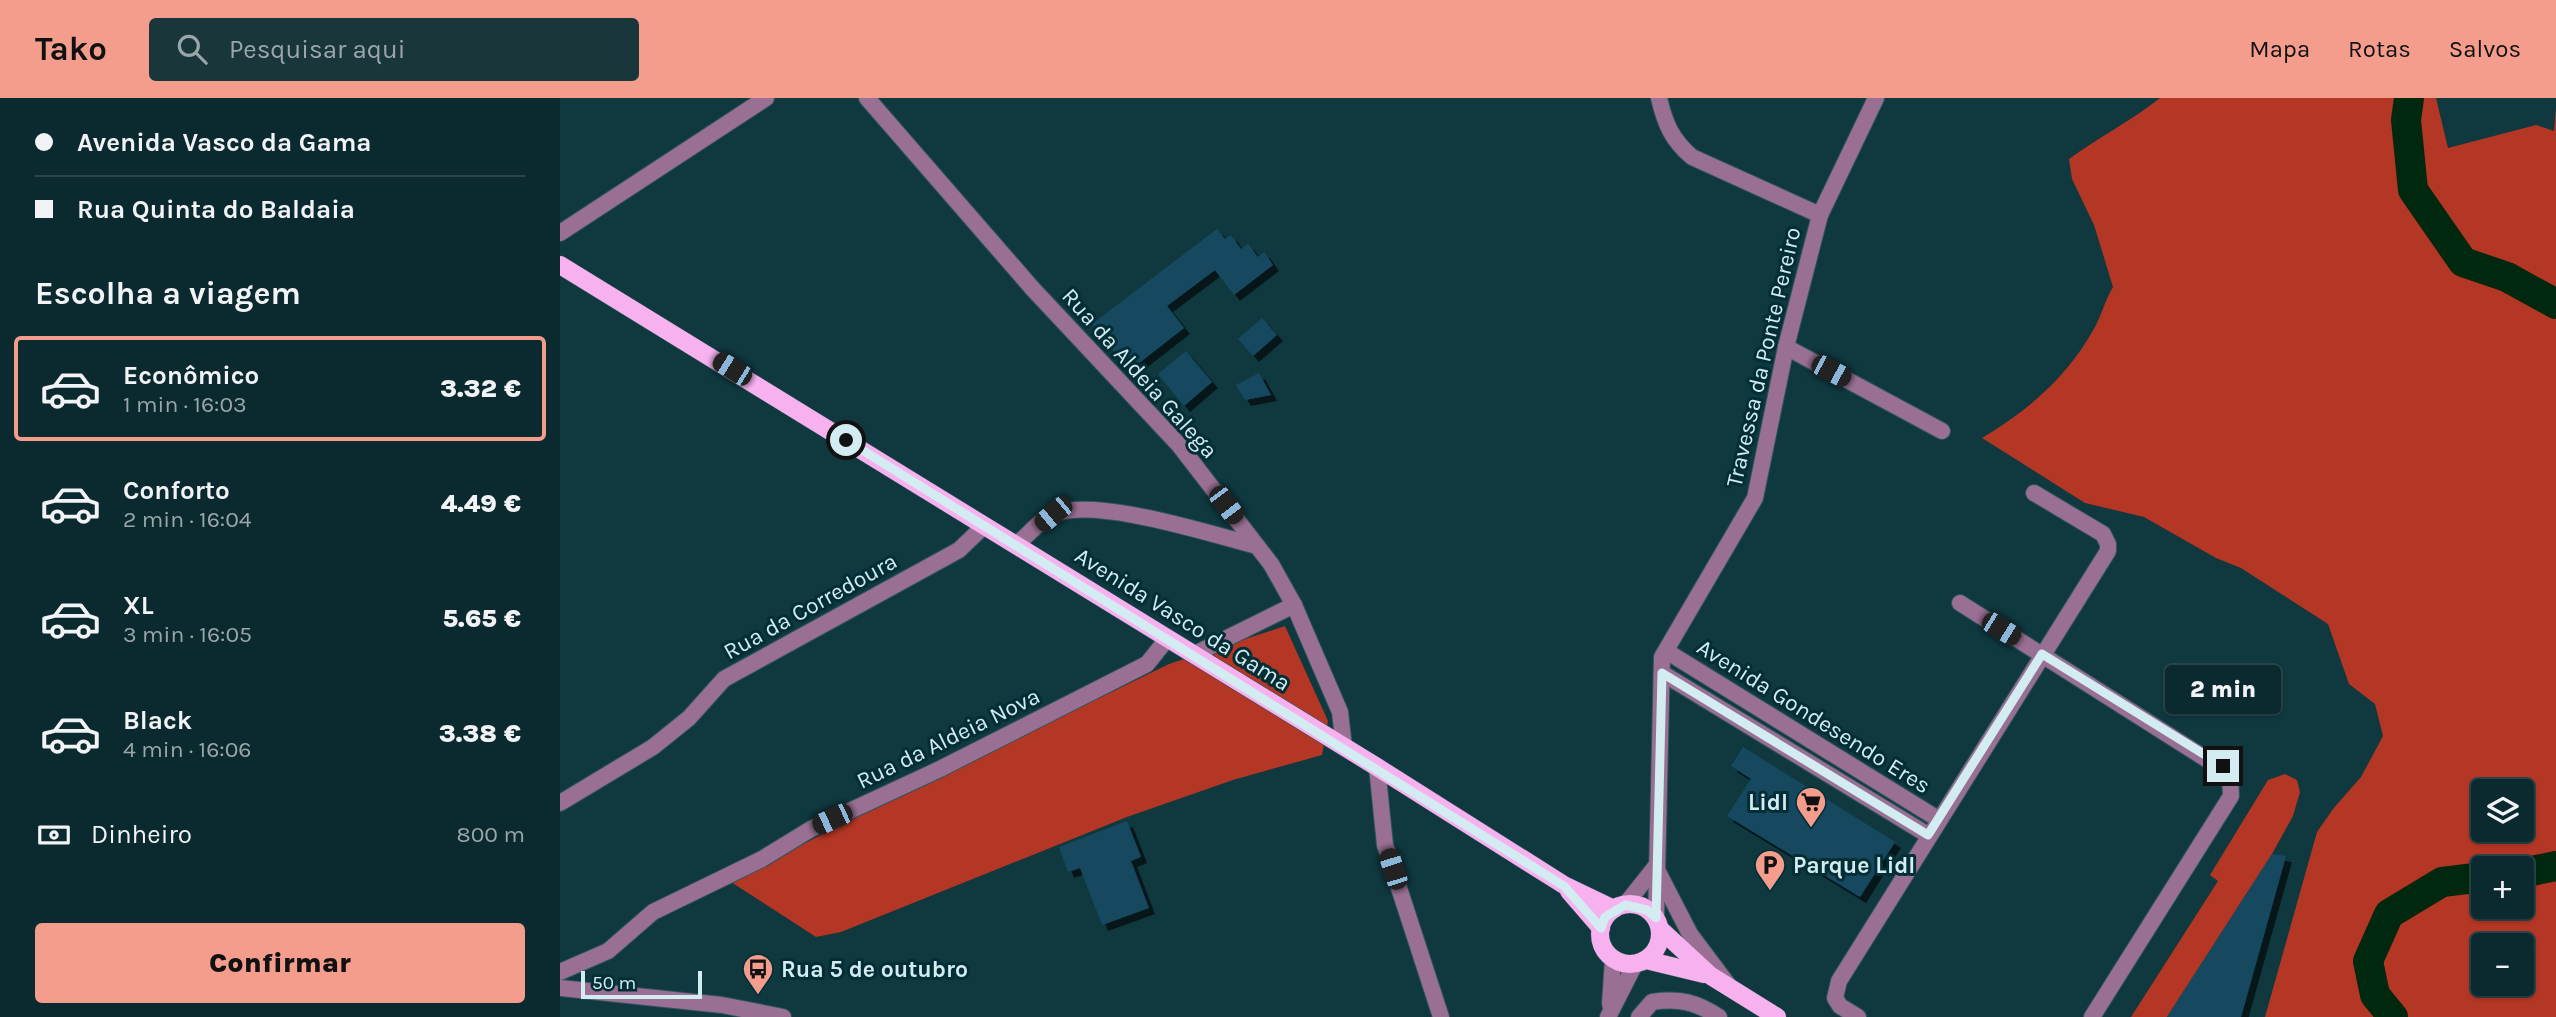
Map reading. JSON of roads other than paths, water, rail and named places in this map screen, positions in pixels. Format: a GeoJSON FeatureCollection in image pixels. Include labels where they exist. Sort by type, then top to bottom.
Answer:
{"type":"FeatureCollection","features":[{"type":"Feature","properties":{"kind":"main road","name":"Avenida Vasco da Gama"},"geometry":{"type":"LineString","coordinates":[[560,265],[1377,767],[1564,886],[1619,907],[1647,910],[1711,976]]}},
{"type":"Feature","properties":{"kind":"main road","name":"Avenida Vasco da Gama"},"geometry":{"type":"LineString","coordinates":[[1564,886],[1601,928],[1600,939],[1613,959],[1674,964],[1711,976],[1777,1017]]}},
{"type":"Feature","properties":{"kind":"main road"},"geometry":{"type":"LineString","coordinates":[[1601,928],[1619,907]]}},
{"type":"Feature","properties":{"kind":"main road"},"geometry":{"type":"LineString","coordinates":[[1640,962],[1654,952],[1658,924]]}},
{"type":"Feature","properties":{"kind":"street"},"geometry":{"type":"LineString","coordinates":[[560,233],[766,98]]}},
{"type":"Feature","properties":{"kind":"street","name":"Rua da Aldeia Galega"},"geometry":{"type":"LineString","coordinates":[[867,98],[1032,288],[1179,445],[1257,546],[1294,605],[1340,712],[1344,747]]}},
{"type":"Feature","properties":{"kind":"street"},"geometry":{"type":"LineString","coordinates":[[1659,98],[1665,124],[1677,144],[1692,157],[1820,215]]}},
{"type":"Feature","properties":{"kind":"street","name":"Travessa da Ponte Pereiro"},"geometry":{"type":"LineString","coordinates":[[1658,924],[1656,866],[1662,673],[1666,651],[1755,498],[1786,347],[1820,215],[1876,98]]}},
{"type":"Feature","properties":{"kind":"street"},"geometry":{"type":"LineString","coordinates":[[1786,347],[1942,431]]}},
{"type":"Feature","properties":{"kind":"street"},"geometry":{"type":"LineString","coordinates":[[1858,1017],[1840,1006],[1835,998],[1839,981],[2108,551],[2103,534],[2034,493]]}},
{"type":"Feature","properties":{"kind":"street"},"geometry":{"type":"LineString","coordinates":[[1016,545],[1053,514],[1086,508],[1174,525],[1257,546]]}},
{"type":"Feature","properties":{"kind":"street","name":"Rua da Corredoura"},"geometry":{"type":"LineString","coordinates":[[560,803],[653,747],[690,718],[724,679],[959,550],[984,526]]}},
{"type":"Feature","properties":{"kind":"street"},"geometry":{"type":"LineString","coordinates":[[1960,603],[2231,774],[2231,796],[2092,1017]]}},
{"type":"Feature","properties":{"kind":"street"},"geometry":{"type":"LineString","coordinates":[[1193,655],[1294,605]]}},
{"type":"Feature","properties":{"kind":"street","name":"Rua da Aldeia Nova"},"geometry":{"type":"LineString","coordinates":[[560,972],[608,951],[653,912],[762,859],[811,829],[940,769],[1147,664],[1167,639]]}},
{"type":"Feature","properties":{"kind":"street","name":"Avenida Gondesendo Eres"},"geometry":{"type":"LineString","coordinates":[[1666,651],[1938,819]]}},
{"type":"Feature","properties":{"kind":"street","name":"Avenida Gondesendo Eres"},"geometry":{"type":"LineString","coordinates":[[1662,673],[1928,835]]}},
{"type":"Feature","properties":{"kind":"street"},"geometry":{"type":"LineString","coordinates":[[1377,767],[1385,845],[1441,1017]]}},
{"type":"Feature","properties":{"kind":"street"},"geometry":{"type":"LineString","coordinates":[[1619,907],[1656,866],[1690,934],[1731,988]]}},
{"type":"Feature","properties":{"kind":"street"},"geometry":{"type":"LineString","coordinates":[[1609,1013],[1613,959]]}},
{"type":"Feature","properties":{"kind":"street"},"geometry":{"type":"LineString","coordinates":[[1609,1013],[1640,962]]}},
{"type":"Feature","properties":{"kind":"street"},"geometry":{"type":"LineString","coordinates":[[560,988],[722,1006],[783,1017]]}},
{"type":"Feature","properties":{"kind":"street"},"geometry":{"type":"LineString","coordinates":[[1639,1017],[1652,1002],[1673,999],[1696,1002],[1719,1017]]}},
{"type":"Feature","properties":{"kind":"waterway"},"geometry":{"type":"LineString","coordinates":[[2409,98],[2406,120],[2413,190],[2463,262],[2507,277],[2556,304]]}},
{"type":"Feature","properties":{"kind":"waterway"},"geometry":{"type":"LineString","coordinates":[[2534,871],[2556,866]]}},
{"type":"Feature","properties":{"kind":"waterway"},"geometry":{"type":"LineString","coordinates":[[2393,1017],[2375,995],[2368,961],[2389,914],[2442,882],[2471,878]]}},
{"type":"Feature","properties":{"kind":"place","name":"Lidl"},"geometry":{"type":"Point","coordinates":[1811,829]}},
{"type":"Feature","properties":{"kind":"place","name":"Parque Lidl"},"geometry":{"type":"Point","coordinates":[1770,892]}},
{"type":"Feature","properties":{"kind":"place","name":"Rua 5 de outubro"},"geometry":{"type":"Point","coordinates":[758,996]}}]}
